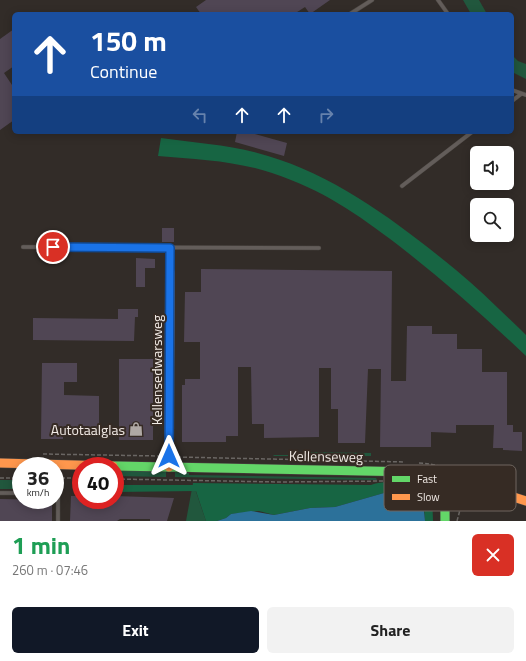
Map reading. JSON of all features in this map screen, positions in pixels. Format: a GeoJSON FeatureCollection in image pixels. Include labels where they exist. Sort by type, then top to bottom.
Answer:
{"type":"FeatureCollection","features":[{"type":"Feature","properties":{"kind":"main road","name":"Kellensedwarsweg"},"geometry":{"type":"LineString","coordinates":[[169,467],[170,272]]}},
{"type":"Feature","properties":{"kind":"main road","name":"Kellenseweg"},"geometry":{"type":"LineString","coordinates":[[0,463],[72,465]]}},
{"type":"Feature","properties":{"kind":"main road","name":"Kellenseweg"},"geometry":{"type":"LineString","coordinates":[[124,466],[384,471]]}},
{"type":"Feature","properties":{"kind":"main road"},"geometry":{"type":"LineString","coordinates":[[516,498],[526,501]]}},
{"type":"Feature","properties":{"kind":"lane"},"geometry":{"type":"LineString","coordinates":[[353,12],[372,0]]}},
{"type":"Feature","properties":{"kind":"lane"},"geometry":{"type":"LineString","coordinates":[[438,0],[447,12]]}},
{"type":"Feature","properties":{"kind":"lane"},"geometry":{"type":"LineString","coordinates":[[514,91],[526,95]]}},
{"type":"Feature","properties":{"kind":"lane"},"geometry":{"type":"LineString","coordinates":[[514,99],[521,94]]}},
{"type":"Feature","properties":{"kind":"lane"},"geometry":{"type":"LineString","coordinates":[[402,186],[469,134]]}},
{"type":"Feature","properties":{"kind":"lane"},"geometry":{"type":"LineString","coordinates":[[23,247],[319,248]]}},
{"type":"Feature","properties":{"kind":"lane"},"geometry":{"type":"LineString","coordinates":[[170,248],[170,272]]}},
{"type":"Feature","properties":{"kind":"lane"},"geometry":{"type":"LineString","coordinates":[[0,493],[12,493]]}},
{"type":"Feature","properties":{"kind":"lane"},"geometry":{"type":"LineString","coordinates":[[58,509],[58,521]]}},
{"type":"Feature","properties":{"kind":"path"},"geometry":{"type":"LineString","coordinates":[[0,478],[12,478]]}},
{"type":"Feature","properties":{"kind":"path","name":"Kellenseweg"},"geometry":{"type":"LineString","coordinates":[[124,479],[279,482],[384,481]]}},
{"type":"Feature","properties":{"kind":"green space"},"geometry":{"type":"Polygon","coordinates":[[[463,0],[479,0],[486,12],[470,12],[463,0]]]}},
{"type":"Feature","properties":{"kind":"green space"},"geometry":{"type":"Polygon","coordinates":[[[514,57],[518,61],[526,64],[526,79],[514,73],[514,57]]]}},
{"type":"Feature","properties":{"kind":"green space"},"geometry":{"type":"Polygon","coordinates":[[[161,138],[255,152],[294,165],[343,189],[391,219],[456,270],[481,292],[526,335],[526,356],[464,299],[415,258],[338,203],[307,187],[258,169],[216,161],[158,156],[161,138]]]}},
{"type":"Feature","properties":{"kind":"green space"},"geometry":{"type":"Polygon","coordinates":[[[307,452],[371,453],[371,456],[273,456],[306,455],[307,452]]]}},
{"type":"Feature","properties":{"kind":"green space"},"geometry":{"type":"Polygon","coordinates":[[[124,470],[166,471],[166,477],[124,476],[124,470]]]}},
{"type":"Feature","properties":{"kind":"green space"},"geometry":{"type":"Polygon","coordinates":[[[175,472],[189,473],[189,475],[376,478],[377,480],[175,477],[175,472]]]}},
{"type":"Feature","properties":{"kind":"green space"},"geometry":{"type":"Polygon","coordinates":[[[0,480],[12,480],[12,489],[0,489],[0,480]]]}},
{"type":"Feature","properties":{"kind":"green space"},"geometry":{"type":"Polygon","coordinates":[[[193,483],[206,521],[186,521],[193,483]]]}},
{"type":"Feature","properties":{"kind":"green space"},"geometry":{"type":"Polygon","coordinates":[[[193,483],[371,485],[384,483],[384,493],[335,507],[310,508],[274,515],[259,511],[231,514],[226,518],[217,521],[206,521],[196,491],[124,492],[124,485],[193,485],[193,483]]]}},
{"type":"Feature","properties":{"kind":"green space"},"geometry":{"type":"Polygon","coordinates":[[[424,511],[433,511],[433,521],[425,521],[424,511]]]}},
{"type":"Feature","properties":{"kind":"water"},"geometry":{"type":"Polygon","coordinates":[[[384,493],[384,511],[424,511],[425,521],[217,521],[226,518],[231,514],[251,511],[274,515],[310,508],[335,507],[384,493]]]}},
{"type":"Feature","properties":{"kind":"building"},"geometry":{"type":"Polygon","coordinates":[[[206,0],[330,0],[313,12],[309,12],[305,7],[297,12],[200,12],[196,7],[206,0]]]}},
{"type":"Feature","properties":{"kind":"building"},"geometry":{"type":"Polygon","coordinates":[[[12,30],[12,67],[4,73],[12,85],[12,121],[0,130],[0,39],[12,30]]]}},
{"type":"Feature","properties":{"kind":"building"},"geometry":{"type":"Polygon","coordinates":[[[237,134],[255,134],[287,143],[284,156],[235,142],[237,134]]]}},
{"type":"Feature","properties":{"kind":"building"},"geometry":{"type":"Polygon","coordinates":[[[162,228],[174,228],[174,242],[162,242],[162,228]]]}},
{"type":"Feature","properties":{"kind":"building"},"geometry":{"type":"Polygon","coordinates":[[[136,258],[155,259],[155,268],[145,268],[145,287],[136,287],[136,258]]]}},
{"type":"Feature","properties":{"kind":"building"},"geometry":{"type":"Polygon","coordinates":[[[201,269],[392,271],[391,381],[406,381],[407,326],[432,326],[432,334],[457,334],[457,349],[482,349],[482,372],[507,372],[507,425],[513,425],[513,432],[522,432],[522,451],[493,448],[494,425],[456,425],[456,433],[431,432],[431,447],[380,447],[381,369],[368,369],[365,443],[338,443],[338,409],[331,409],[331,368],[319,368],[319,437],[264,438],[264,424],[252,424],[251,367],[238,367],[238,436],[226,436],[226,442],[182,442],[182,385],[185,385],[185,379],[200,379],[200,342],[184,342],[185,292],[201,292],[201,269]]]}},
{"type":"Feature","properties":{"kind":"building"},"geometry":{"type":"Polygon","coordinates":[[[118,309],[138,309],[138,317],[135,317],[134,341],[33,340],[33,318],[118,319],[118,309]]]}},
{"type":"Feature","properties":{"kind":"building"},"geometry":{"type":"Polygon","coordinates":[[[119,359],[153,359],[153,440],[119,440],[119,359]]]}},
{"type":"Feature","properties":{"kind":"building"},"geometry":{"type":"Polygon","coordinates":[[[42,363],[77,363],[77,382],[64,382],[64,395],[99,396],[99,429],[63,429],[63,439],[41,439],[42,363]]]}},
{"type":"Feature","properties":{"kind":"building"},"geometry":{"type":"Polygon","coordinates":[[[71,496],[72,509],[124,509],[124,496],[174,498],[167,521],[150,521],[150,519],[120,519],[117,521],[70,521],[71,496]]]}},
{"type":"Feature","properties":{"kind":"building"},"geometry":{"type":"Polygon","coordinates":[[[0,499],[12,499],[12,509],[52,509],[52,521],[0,521],[0,499]]]}},
{"type":"Feature","properties":{"kind":"traffic: fast"},"geometry":{"type":"LineString","coordinates":[[124,466],[384,471]]}},
{"type":"Feature","properties":{"kind":"traffic: fast"},"geometry":{"type":"LineString","coordinates":[[445,511],[445,521]]}},
{"type":"Feature","properties":{"kind":"traffic: slow"},"geometry":{"type":"LineString","coordinates":[[169,467],[170,272]]}},
{"type":"Feature","properties":{"kind":"traffic: slow"},"geometry":{"type":"LineString","coordinates":[[0,463],[72,465]]}},
{"type":"Feature","properties":{"kind":"traffic: slow"},"geometry":{"type":"LineString","coordinates":[[516,498],[526,501]]}},
{"type":"Feature","properties":{"kind":"place","name":"Autotaalglas"},"geometry":{"type":"Point","coordinates":[136,429]}},
{"type":"Feature","properties":{"kind":"route"},"geometry":{"type":"LineString","coordinates":[[53,247],[170,248],[169,456]]}}]}
